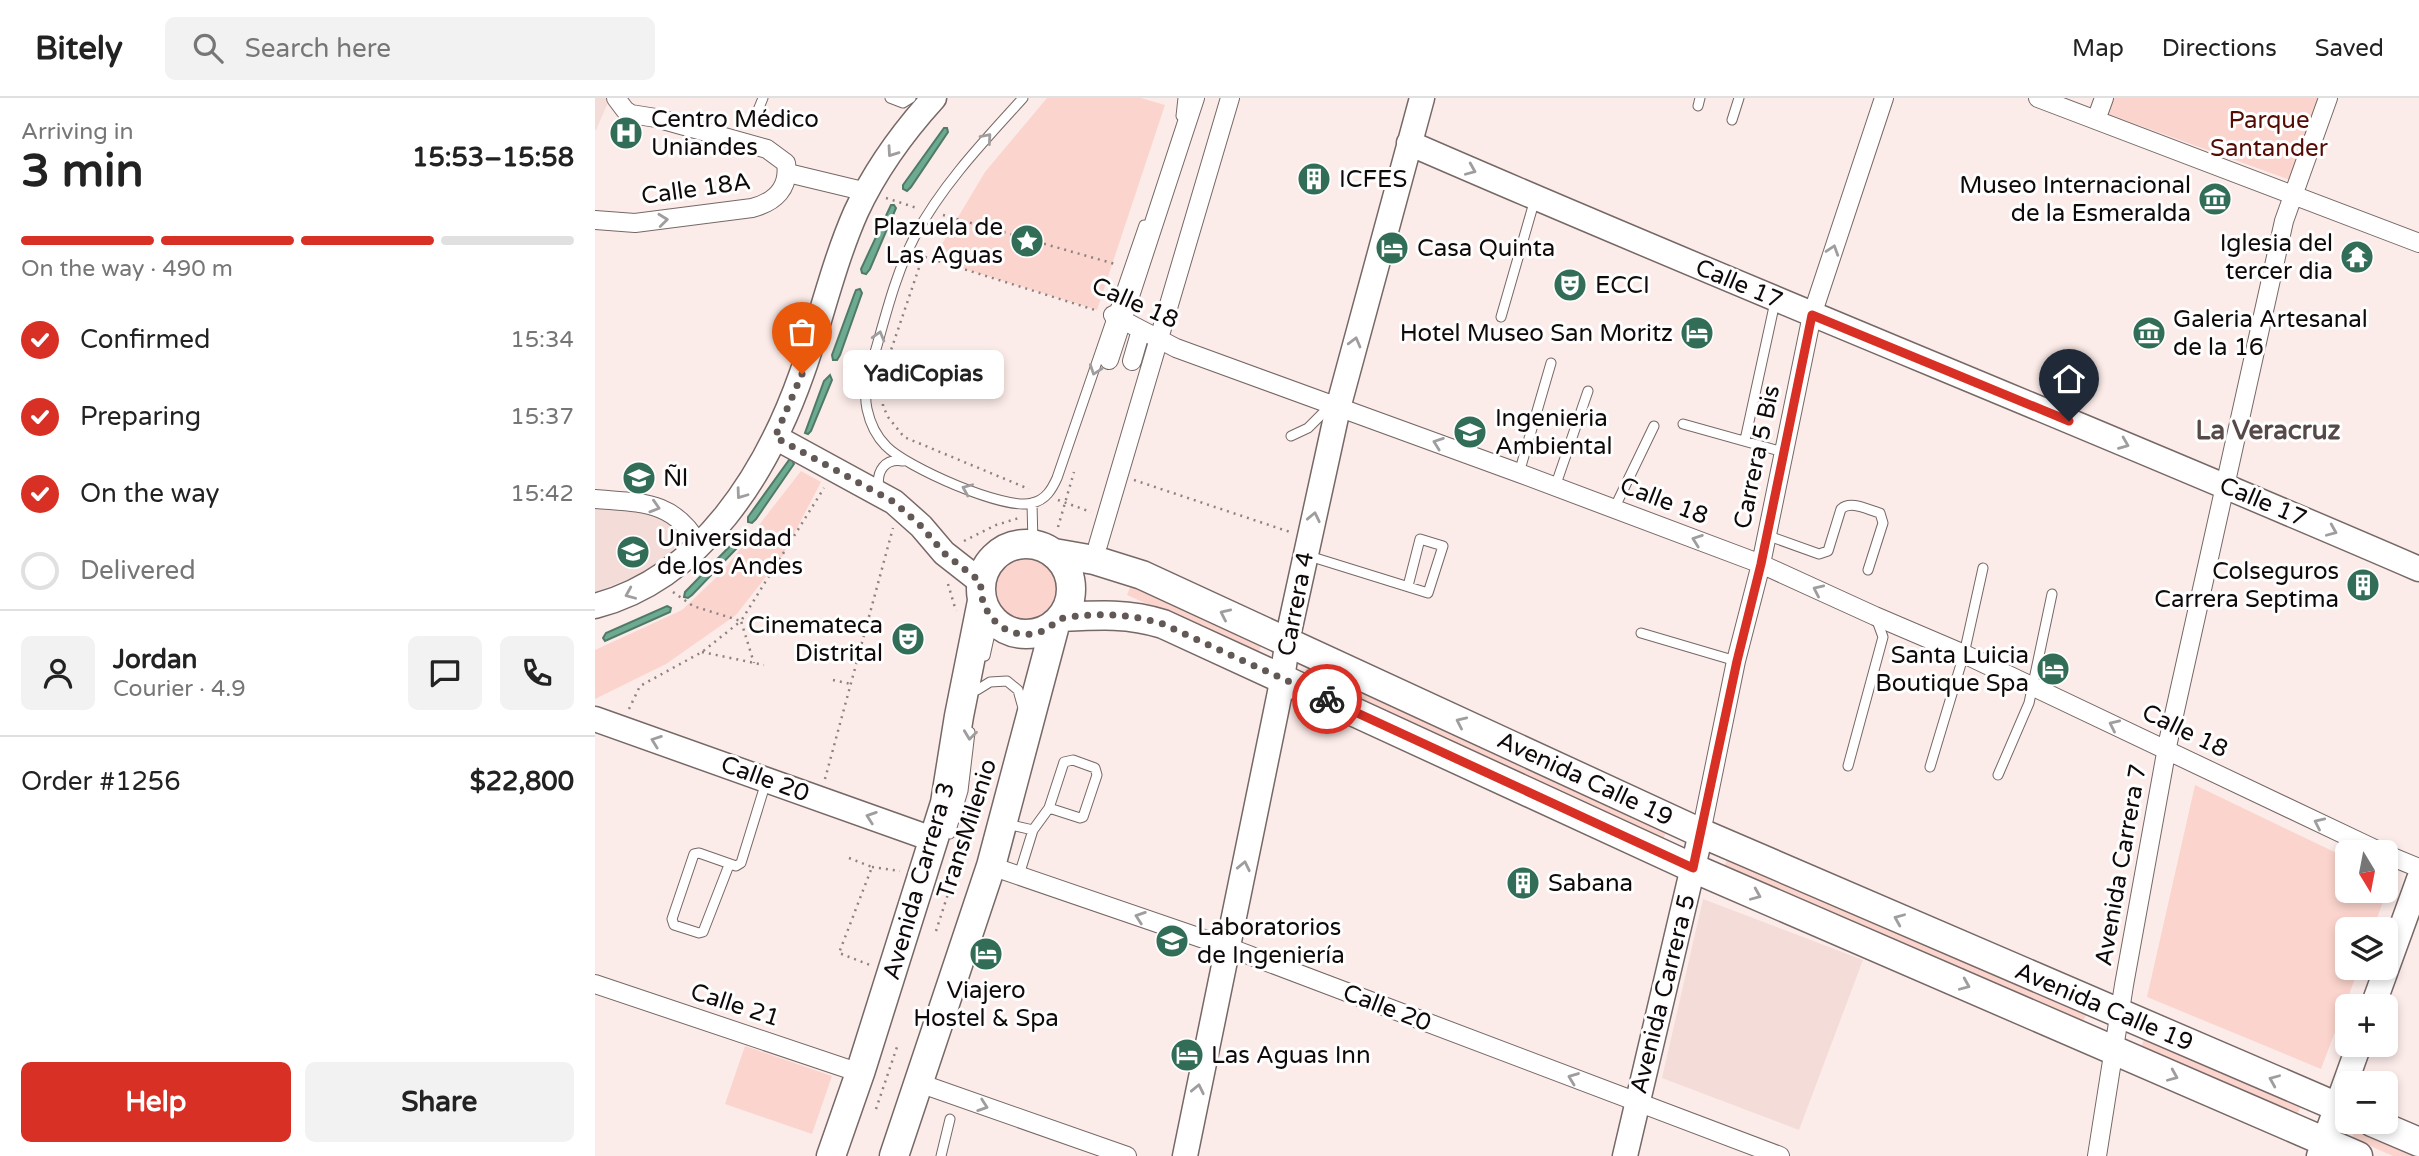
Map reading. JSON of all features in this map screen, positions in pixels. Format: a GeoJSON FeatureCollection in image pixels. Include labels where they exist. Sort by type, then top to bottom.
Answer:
{"type":"FeatureCollection","features":[{"type":"Feature","properties":{"kind":"main road"},"geometry":{"type":"LineString","coordinates":[[894,1156],[991,866],[1001,812],[1055,624],[1070,600],[1072,585],[1068,570],[1048,541],[1019,544],[999,553],[989,563],[986,601],[1005,629],[1019,634],[1033,634],[1055,624]]}},
{"type":"Feature","properties":{"kind":"main road","name":"Avenida Calle 19"},"geometry":{"type":"LineString","coordinates":[[1048,541],[1094,561],[1142,575],[1701,833],[2335,1105]]}},
{"type":"Feature","properties":{"kind":"main road","name":"Avenida Carrera 3"},"geometry":{"type":"LineString","coordinates":[[831,1156],[940,845],[959,716],[986,601]]}},
{"type":"Feature","properties":{"kind":"main road","name":"Avenida Calle 19"},"geometry":{"type":"LineString","coordinates":[[1055,624],[1113,614],[1163,624],[1693,868],[2114,1050],[2321,1149],[2358,1156]]}},
{"type":"Feature","properties":{"kind":"main road"},"geometry":{"type":"LineString","coordinates":[[2398,1133],[2419,1142]]}},
{"type":"Feature","properties":{"kind":"street"},"geometry":{"type":"LineString","coordinates":[[617,98],[631,114],[656,118],[767,149],[786,163],[787,173],[867,192]]}},
{"type":"Feature","properties":{"kind":"street"},"geometry":{"type":"LineString","coordinates":[[595,606],[643,588],[674,569],[699,545],[749,483],[775,437],[802,374],[851,225],[867,192],[906,132],[934,98]]}},
{"type":"Feature","properties":{"kind":"street"},"geometry":{"type":"LineString","coordinates":[[1098,545],[1120,475],[1168,344],[1230,98]]}},
{"type":"Feature","properties":{"kind":"street","name":"Carrera 4"},"geometry":{"type":"LineString","coordinates":[[1185,1156],[1281,679],[1303,545],[1334,406],[1369,313],[1422,98]]}},
{"type":"Feature","properties":{"kind":"street","name":"Carrera 5 Bis"},"geometry":{"type":"LineString","coordinates":[[1701,833],[1737,661],[1761,564],[1812,315],[1884,98]]}},
{"type":"Feature","properties":{"kind":"street"},"geometry":{"type":"LineString","coordinates":[[2038,98],[2419,243]]}},
{"type":"Feature","properties":{"kind":"street"},"geometry":{"type":"LineString","coordinates":[[2096,120],[2104,98]]}},
{"type":"Feature","properties":{"kind":"street","name":"Avenida Carrera 7"},"geometry":{"type":"LineString","coordinates":[[2098,1156],[2119,1014],[2166,751],[2293,194],[2328,98]]}},
{"type":"Feature","properties":{"kind":"street"},"geometry":{"type":"LineString","coordinates":[[1109,360],[1117,317],[1189,103]]}},
{"type":"Feature","properties":{"kind":"street","name":"Calle 17"},"geometry":{"type":"LineString","coordinates":[[1409,143],[2419,569]]}},
{"type":"Feature","properties":{"kind":"street","name":"Calle 18A"},"geometry":{"type":"LineString","coordinates":[[595,220],[635,223],[752,208],[768,203],[779,194],[787,173]]}},
{"type":"Feature","properties":{"kind":"street","name":"Calle 18"},"geometry":{"type":"LineString","coordinates":[[1117,317],[1168,344],[1519,472],[1670,534],[1761,564],[1963,654],[2355,840]]}},
{"type":"Feature","properties":{"kind":"street"},"geometry":{"type":"LineString","coordinates":[[1132,361],[1141,330]]}},
{"type":"Feature","properties":{"kind":"street"},"geometry":{"type":"LineString","coordinates":[[775,437],[884,496],[921,526],[986,601]]}},
{"type":"Feature","properties":{"kind":"street"},"geometry":{"type":"LineString","coordinates":[[595,499],[646,504],[672,513],[684,522],[699,545]]}},
{"type":"Feature","properties":{"kind":"street","name":"Calle 20"},"geometry":{"type":"LineString","coordinates":[[595,719],[940,845]]}},
{"type":"Feature","properties":{"kind":"street","name":"Avenida Carrera 5"},"geometry":{"type":"LineString","coordinates":[[1625,1156],[1701,833]]}},
{"type":"Feature","properties":{"kind":"street","name":"Calle 18"},"geometry":{"type":"LineString","coordinates":[[2398,859],[2419,868]]}},
{"type":"Feature","properties":{"kind":"street","name":"Calle 20"},"geometry":{"type":"LineString","coordinates":[[991,866],[1228,947],[1780,1156]]}},
{"type":"Feature","properties":{"kind":"street"},"geometry":{"type":"LineString","coordinates":[[2377,994],[2419,879]]}},
{"type":"Feature","properties":{"kind":"street","name":"Calle 21"},"geometry":{"type":"LineString","coordinates":[[595,984],[860,1073]]}},
{"type":"Feature","properties":{"kind":"street"},"geometry":{"type":"LineString","coordinates":[[919,1083],[1127,1156]]}},
{"type":"Feature","properties":{"kind":"street"},"geometry":{"type":"LineString","coordinates":[[2321,1149],[2335,1122]]}},
{"type":"Feature","properties":{"kind":"lane"},"geometry":{"type":"LineString","coordinates":[[756,115],[763,98]]}},
{"type":"Feature","properties":{"kind":"lane"},"geometry":{"type":"LineString","coordinates":[[890,98],[903,103],[911,98]]}},
{"type":"Feature","properties":{"kind":"lane"},"geometry":{"type":"LineString","coordinates":[[1023,98],[959,170],[908,251],[890,299],[865,388],[866,407],[871,423],[887,447],[905,461],[987,497],[1010,503],[1032,503],[1046,496],[1058,478],[1117,317],[1129,268],[1189,103],[1181,98]]}},
{"type":"Feature","properties":{"kind":"lane"},"geometry":{"type":"LineString","coordinates":[[1732,120],[1739,98]]}},
{"type":"Feature","properties":{"kind":"lane"},"geometry":{"type":"LineString","coordinates":[[1501,317],[1536,197]]}},
{"type":"Feature","properties":{"kind":"lane"},"geometry":{"type":"LineString","coordinates":[[1745,440],[1776,299]]}},
{"type":"Feature","properties":{"kind":"lane"},"geometry":{"type":"LineString","coordinates":[[1519,472],[1551,363]]}},
{"type":"Feature","properties":{"kind":"lane"},"geometry":{"type":"LineString","coordinates":[[1555,487],[1588,391]]}},
{"type":"Feature","properties":{"kind":"lane"},"geometry":{"type":"LineString","coordinates":[[1291,436],[1308,428],[1334,406]]}},
{"type":"Feature","properties":{"kind":"lane"},"geometry":{"type":"LineString","coordinates":[[1683,424],[1783,452]]}},
{"type":"Feature","properties":{"kind":"lane"},"geometry":{"type":"LineString","coordinates":[[1614,509],[1654,426]]}},
{"type":"Feature","properties":{"kind":"lane"},"geometry":{"type":"LineString","coordinates":[[884,496],[880,490],[880,470],[891,461],[905,461]]}},
{"type":"Feature","properties":{"kind":"lane"},"geometry":{"type":"LineString","coordinates":[[1032,503],[1032,515],[1048,541]]}},
{"type":"Feature","properties":{"kind":"lane"},"geometry":{"type":"LineString","coordinates":[[1766,535],[1824,554],[1828,551],[1841,509],[1845,505],[1880,513],[1883,523],[1868,570]]}},
{"type":"Feature","properties":{"kind":"lane"},"geometry":{"type":"LineString","coordinates":[[1303,545],[1408,586],[1428,593],[1443,546],[1420,539],[1408,586]]}},
{"type":"Feature","properties":{"kind":"lane"},"geometry":{"type":"LineString","coordinates":[[1930,767],[1963,654],[1983,568]]}},
{"type":"Feature","properties":{"kind":"lane"},"geometry":{"type":"LineString","coordinates":[[1998,775],[2033,688],[2052,594]]}},
{"type":"Feature","properties":{"kind":"lane"},"geometry":{"type":"LineString","coordinates":[[982,666],[986,601]]}},
{"type":"Feature","properties":{"kind":"lane"},"geometry":{"type":"LineString","coordinates":[[1848,766],[1883,637],[1875,616]]}},
{"type":"Feature","properties":{"kind":"lane","name":"TransMilenio"},"geometry":{"type":"LineString","coordinates":[[1001,812],[1024,713],[1055,624]]}},
{"type":"Feature","properties":{"kind":"lane"},"geometry":{"type":"LineString","coordinates":[[1641,633],[1737,661]]}},
{"type":"Feature","properties":{"kind":"lane"},"geometry":{"type":"LineString","coordinates":[[975,701],[980,678]]}},
{"type":"Feature","properties":{"kind":"lane"},"geometry":{"type":"LineString","coordinates":[[977,690],[990,682],[1007,681],[1019,691],[1024,713]]}},
{"type":"Feature","properties":{"kind":"lane","name":"TransMilenio"},"geometry":{"type":"LineString","coordinates":[[940,845],[963,791],[972,723]]}},
{"type":"Feature","properties":{"kind":"lane"},"geometry":{"type":"LineString","coordinates":[[1019,875],[1033,830],[1049,808],[1064,762],[1073,760],[1095,768],[1097,775],[1083,817],[1049,808]]}},
{"type":"Feature","properties":{"kind":"lane"},"geometry":{"type":"LineString","coordinates":[[729,865],[703,932],[673,924],[672,919],[694,854],[699,853],[729,865],[736,866],[741,863],[766,780]]}},
{"type":"Feature","properties":{"kind":"lane"},"geometry":{"type":"LineString","coordinates":[[1001,812],[1033,830]]}},
{"type":"Feature","properties":{"kind":"lane"},"geometry":{"type":"LineString","coordinates":[[941,1156],[950,1119]]}},
{"type":"Feature","properties":{"kind":"path"},"geometry":{"type":"LineString","coordinates":[[867,192],[897,203],[1129,268]]}},
{"type":"Feature","properties":{"kind":"path","name":"Calle 18"},"geometry":{"type":"LineString","coordinates":[[908,251],[1117,317]]}},
{"type":"Feature","properties":{"kind":"path"},"geometry":{"type":"LineString","coordinates":[[887,363],[923,256]]}},
{"type":"Feature","properties":{"kind":"path"},"geometry":{"type":"LineString","coordinates":[[882,379],[883,406],[894,427],[904,437],[1046,496],[1108,517]]}},
{"type":"Feature","properties":{"kind":"path"},"geometry":{"type":"LineString","coordinates":[[1048,541],[1065,502],[1077,462]]}},
{"type":"Feature","properties":{"kind":"path"},"geometry":{"type":"LineString","coordinates":[[1120,475],[1303,545]]}},
{"type":"Feature","properties":{"kind":"path"},"geometry":{"type":"LineString","coordinates":[[619,727],[640,686],[702,652],[741,621],[829,478]]}},
{"type":"Feature","properties":{"kind":"path"},"geometry":{"type":"LineString","coordinates":[[944,553],[996,525],[1032,515]]}},
{"type":"Feature","properties":{"kind":"path"},"geometry":{"type":"LineString","coordinates":[[820,799],[893,528]]}},
{"type":"Feature","properties":{"kind":"path"},"geometry":{"type":"LineString","coordinates":[[670,590],[693,606],[741,621]]}},
{"type":"Feature","properties":{"kind":"path"},"geometry":{"type":"LineString","coordinates":[[741,621],[754,663]]}},
{"type":"Feature","properties":{"kind":"path"},"geometry":{"type":"LineString","coordinates":[[702,652],[764,665]]}},
{"type":"Feature","properties":{"kind":"path"},"geometry":{"type":"LineString","coordinates":[[833,680],[851,684]]}},
{"type":"Feature","properties":{"kind":"path"},"geometry":{"type":"LineString","coordinates":[[849,858],[872,867],[910,873]]}},
{"type":"Feature","properties":{"kind":"path"},"geometry":{"type":"LineString","coordinates":[[871,966],[839,953],[872,867]]}},
{"type":"Feature","properties":{"kind":"path"},"geometry":{"type":"LineString","coordinates":[[936,930],[948,894]]}},
{"type":"Feature","properties":{"kind":"path"},"geometry":{"type":"LineString","coordinates":[[876,1109],[897,1047]]}},
{"type":"Feature","properties":{"kind":"shaded area"},"geometry":{"type":"Polygon","coordinates":[[[595,98],[610,98],[596,130],[595,130],[595,98]]]}},
{"type":"Feature","properties":{"kind":"shaded area"},"geometry":{"type":"Polygon","coordinates":[[[944,128],[947,128],[948,132],[911,187],[907,191],[903,189],[903,185],[944,128]]]}},
{"type":"Feature","properties":{"kind":"shaded area"},"geometry":{"type":"Polygon","coordinates":[[[891,205],[896,208],[870,269],[866,274],[862,273],[861,269],[891,205]]]}},
{"type":"Feature","properties":{"kind":"shaded area"},"geometry":{"type":"Polygon","coordinates":[[[860,289],[862,293],[840,355],[837,360],[833,360],[832,355],[854,295],[856,290],[860,289]]]}},
{"type":"Feature","properties":{"kind":"shaded area"},"geometry":{"type":"Polygon","coordinates":[[[830,375],[832,380],[811,431],[805,433],[824,381],[830,375]]]}},
{"type":"Feature","properties":{"kind":"shaded area"},"geometry":{"type":"Polygon","coordinates":[[[789,460],[794,464],[756,519],[752,523],[748,522],[748,517],[789,460]]]}},
{"type":"Feature","properties":{"kind":"shaded area","name":"Universidad de los Andes"},"geometry":{"type":"Polygon","coordinates":[[[595,502],[638,508],[670,519],[685,538],[665,558],[639,575],[595,592],[595,502]]]}},
{"type":"Feature","properties":{"kind":"shaded area"},"geometry":{"type":"Polygon","coordinates":[[[734,542],[738,547],[692,595],[684,597],[685,592],[734,542]]]}},
{"type":"Feature","properties":{"kind":"shaded area"},"geometry":{"type":"Polygon","coordinates":[[[667,606],[671,608],[670,612],[605,641],[603,638],[606,633],[667,606]]]}},
{"type":"Feature","properties":{"kind":"shaded area"},"geometry":{"type":"Polygon","coordinates":[[[1703,899],[1863,960],[1799,1130],[1662,1078],[1703,899]]]}},
{"type":"Feature","properties":{"kind":"green space"},"geometry":{"type":"Polygon","coordinates":[[[1047,98],[1141,98],[1165,105],[1097,310],[933,259],[985,172],[1047,98]]]}},
{"type":"Feature","properties":{"kind":"green space","name":"Parque Santander"},"geometry":{"type":"Polygon","coordinates":[[[2114,98],[2320,98],[2290,180],[2108,114],[2114,98]]]}},
{"type":"Feature","properties":{"kind":"green space"},"geometry":{"type":"Polygon","coordinates":[[[801,471],[821,482],[783,555],[736,615],[666,664],[595,699],[595,650],[682,610],[723,571],[801,471]]]}},
{"type":"Feature","properties":{"kind":"green space"},"geometry":{"type":"Polygon","coordinates":[[[1020,558],[1032,558],[1049,567],[1056,578],[1056,602],[1049,613],[1032,622],[1020,622],[1008,617],[999,608],[994,596],[994,584],[999,572],[1008,563],[1020,558]]]}},
{"type":"Feature","properties":{"kind":"green space"},"geometry":{"type":"Polygon","coordinates":[[[1132,582],[1264,640],[1258,653],[1127,595],[1132,582]]]}},
{"type":"Feature","properties":{"kind":"green space"},"geometry":{"type":"Polygon","coordinates":[[[1309,664],[1667,831],[1660,845],[1302,678],[1309,664]]]}},
{"type":"Feature","properties":{"kind":"green space"},"geometry":{"type":"Polygon","coordinates":[[[2195,785],[2335,852],[2335,903],[2383,903],[2377,917],[2335,917],[2335,980],[2354,980],[2349,994],[2335,994],[2335,1032],[2321,1069],[2147,997],[2195,785]]]}},
{"type":"Feature","properties":{"kind":"green space"},"geometry":{"type":"Polygon","coordinates":[[[1728,857],[2088,1011],[2082,1024],[1722,872],[1728,857]]]}},
{"type":"Feature","properties":{"kind":"green space"},"geometry":{"type":"Polygon","coordinates":[[[2145,1037],[2302,1103],[2296,1118],[2139,1052],[2145,1037]]]}},
{"type":"Feature","properties":{"kind":"green space"},"geometry":{"type":"Polygon","coordinates":[[[745,1046],[832,1076],[812,1134],[725,1104],[745,1046]]]}},
{"type":"Feature","properties":{"kind":"green space"},"geometry":{"type":"Polygon","coordinates":[[[2354,1134],[2378,1134],[2419,1152],[2419,1156],[2393,1156],[2352,1138],[2354,1134]]]}},
{"type":"Feature","properties":{"kind":"way so far"},"geometry":{"type":"LineString","coordinates":[[802,374],[775,437],[884,496],[906,512],[934,539],[944,553],[981,582],[985,609],[993,620],[1005,629],[1019,634],[1033,634],[1055,625],[1063,617],[1113,614],[1146,619],[1163,624],[1327,699]]}},
{"type":"Feature","properties":{"kind":"place","name":"Centro Médico Uniandes"},"geometry":{"type":"Point","coordinates":[626,133]}},
{"type":"Feature","properties":{"kind":"place","name":"ICFES"},"geometry":{"type":"Point","coordinates":[1314,179]}},
{"type":"Feature","properties":{"kind":"place","name":"Museo Internacional de la Esmeralda"},"geometry":{"type":"Point","coordinates":[2215,199]}},
{"type":"Feature","properties":{"kind":"place","name":"Plazuela de Las Aguas"},"geometry":{"type":"Point","coordinates":[1027,241]}},
{"type":"Feature","properties":{"kind":"place","name":"Casa Quinta"},"geometry":{"type":"Point","coordinates":[1392,248]}},
{"type":"Feature","properties":{"kind":"place","name":"Iglesia del tercer dia"},"geometry":{"type":"Point","coordinates":[2357,257]}},
{"type":"Feature","properties":{"kind":"place","name":"ECCI"},"geometry":{"type":"Point","coordinates":[1570,285]}},
{"type":"Feature","properties":{"kind":"place","name":"Hotel Museo San Moritz"},"geometry":{"type":"Point","coordinates":[1697,333]}},
{"type":"Feature","properties":{"kind":"place","name":"Galeria Artesanal de la 16"},"geometry":{"type":"Point","coordinates":[2149,333]}},
{"type":"Feature","properties":{"kind":"place","name":"YadiCopias"},"geometry":{"type":"Point","coordinates":[802,374]}},
{"type":"Feature","properties":{"kind":"place","name":"Ingenieria Ambiental"},"geometry":{"type":"Point","coordinates":[1470,432]}},
{"type":"Feature","properties":{"kind":"place","name":"Ñl"},"geometry":{"type":"Point","coordinates":[639,478]}},
{"type":"Feature","properties":{"kind":"place","name":"Universidad de los Andes"},"geometry":{"type":"Point","coordinates":[633,552]}},
{"type":"Feature","properties":{"kind":"place","name":"Colseguros Carrera Septima"},"geometry":{"type":"Point","coordinates":[2363,585]}},
{"type":"Feature","properties":{"kind":"place","name":"Cinemateca Distrital"},"geometry":{"type":"Point","coordinates":[908,639]}},
{"type":"Feature","properties":{"kind":"place","name":"Santa Luicia Boutique Spa"},"geometry":{"type":"Point","coordinates":[2053,669]}},
{"type":"Feature","properties":{"kind":"place","name":"Sabana"},"geometry":{"type":"Point","coordinates":[1523,883]}},
{"type":"Feature","properties":{"kind":"place","name":"Laboratorios de Ingeniería"},"geometry":{"type":"Point","coordinates":[1172,941]}},
{"type":"Feature","properties":{"kind":"place","name":"Viajero Hostel & Spa"},"geometry":{"type":"Point","coordinates":[986,954]}},
{"type":"Feature","properties":{"kind":"place","name":"Las Aguas Inn"},"geometry":{"type":"Point","coordinates":[1187,1055]}},
{"type":"Feature","properties":{"kind":"district","name":"La Veracruz"},"geometry":{"type":"Point","coordinates":[2268,430]}},
{"type":"Feature","properties":{"kind":"route"},"geometry":{"type":"LineString","coordinates":[[1327,699],[1693,868],[1748,609],[1761,564],[1812,315],[2069,421]]}}]}
